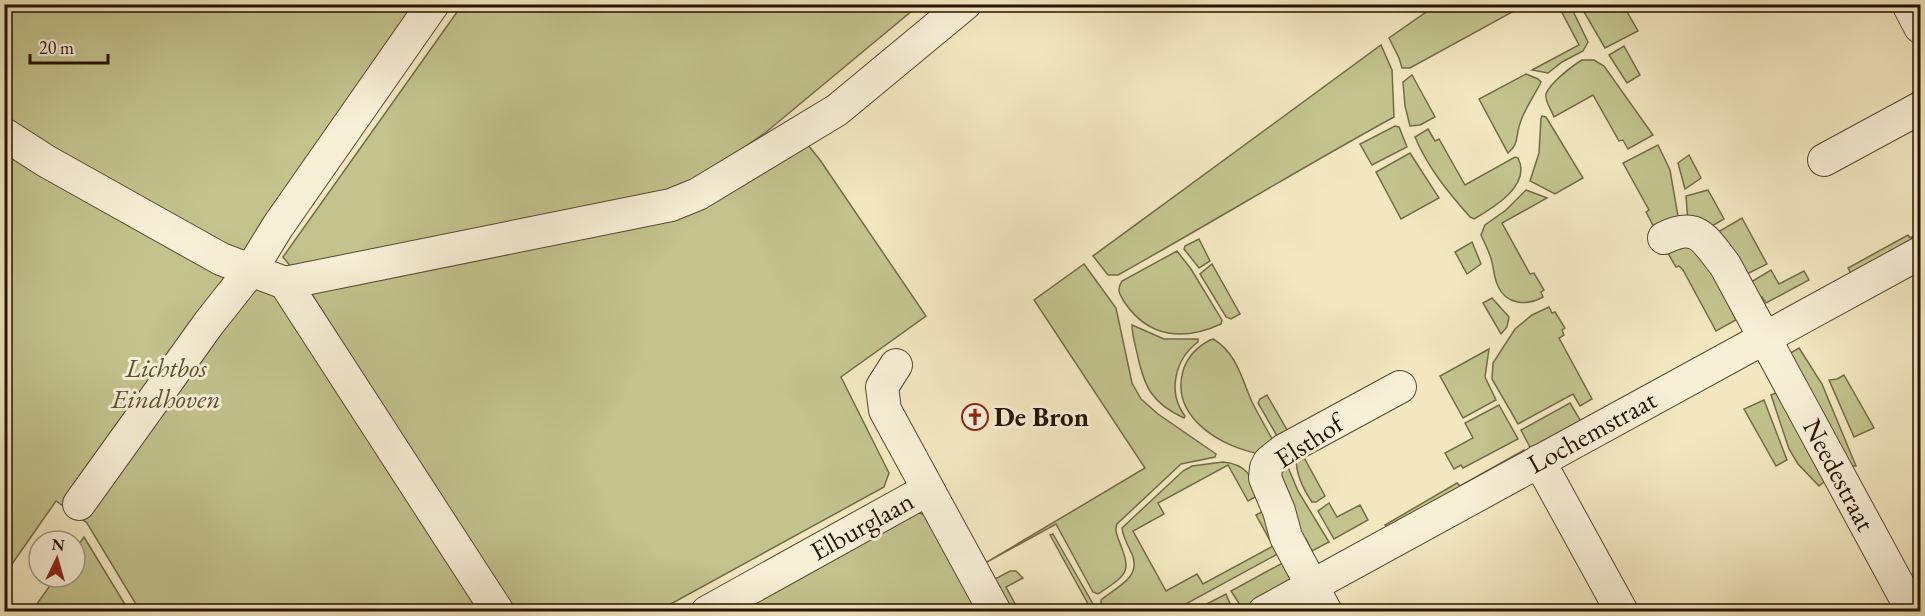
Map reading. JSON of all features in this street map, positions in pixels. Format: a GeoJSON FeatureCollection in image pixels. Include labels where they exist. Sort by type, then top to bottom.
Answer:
{"type":"FeatureCollection","features":[{"type":"Feature","properties":{"kind":"street"},"geometry":{"type":"LineString","coordinates":[[80,504],[209,323],[251,270],[278,226],[433,4]]}},
{"type":"Feature","properties":{"kind":"street"},"geometry":{"type":"LineString","coordinates":[[4,135],[45,161],[221,259],[285,283],[671,205],[698,194],[837,110],[965,4]]}},
{"type":"Feature","properties":{"kind":"street"},"geometry":{"type":"LineString","coordinates":[[1908,4],[1920,27]]}},
{"type":"Feature","properties":{"kind":"street"},"geometry":{"type":"LineString","coordinates":[[1824,160],[1920,108]]}},
{"type":"Feature","properties":{"kind":"street"},"geometry":{"type":"LineString","coordinates":[[1664,238],[1683,230],[1695,233],[1706,241],[1730,274],[1765,338]]}},
{"type":"Feature","properties":{"kind":"street","name":"Lochemstraat"},"geometry":{"type":"LineString","coordinates":[[1264,612],[1319,598],[1539,461],[1920,253]]}},
{"type":"Feature","properties":{"kind":"street"},"geometry":{"type":"LineString","coordinates":[[285,283],[498,612]]}},
{"type":"Feature","properties":{"kind":"street","name":"Needestraat"},"geometry":{"type":"LineString","coordinates":[[1765,338],[1913,612]]}},
{"type":"Feature","properties":{"kind":"street","name":"Elburglaan"},"geometry":{"type":"LineString","coordinates":[[707,612],[927,490],[885,410],[882,387],[896,365]]}},
{"type":"Feature","properties":{"kind":"street","name":"Elsthof"},"geometry":{"type":"LineString","coordinates":[[1319,598],[1286,537],[1266,478],[1266,468],[1274,457],[1284,450],[1400,387]]}},
{"type":"Feature","properties":{"kind":"street"},"geometry":{"type":"LineString","coordinates":[[1539,461],[1622,612]]}},
{"type":"Feature","properties":{"kind":"street"},"geometry":{"type":"LineString","coordinates":[[927,490],[995,612]]}},
{"type":"Feature","properties":{"kind":"green space","name":"Lichtbos Eindhoven"},"geometry":{"type":"Polygon","coordinates":[[[4,5],[450,5],[269,259],[503,611],[140,611],[87,523],[56,501],[36,529],[27,529],[27,543],[5,574],[4,5]]]}},
{"type":"Feature","properties":{"kind":"green space"},"geometry":{"type":"Polygon","coordinates":[[[462,5],[919,5],[765,133],[692,183],[660,193],[291,267],[283,257],[462,5]]]}},
{"type":"Feature","properties":{"kind":"green space"},"geometry":{"type":"Polygon","coordinates":[[[1436,5],[1525,5],[1410,68],[1402,68],[1389,38],[1436,5]]]}},
{"type":"Feature","properties":{"kind":"green space"},"geometry":{"type":"Polygon","coordinates":[[[1558,5],[1570,5],[1588,42],[1583,51],[1562,62],[1548,73],[1532,70],[1579,45],[1558,5]]]}},
{"type":"Feature","properties":{"kind":"green space"},"geometry":{"type":"Polygon","coordinates":[[[1580,5],[1623,5],[1638,31],[1605,48],[1580,5]]]}},
{"type":"Feature","properties":{"kind":"green space"},"geometry":{"type":"Polygon","coordinates":[[[1381,45],[1392,70],[1394,117],[1118,275],[1108,275],[1093,256],[1381,45]]]}},
{"type":"Feature","properties":{"kind":"green space"},"geometry":{"type":"Polygon","coordinates":[[[1624,46],[1640,75],[1627,83],[1609,55],[1624,46]]]}},
{"type":"Feature","properties":{"kind":"green space"},"geometry":{"type":"Polygon","coordinates":[[[1582,60],[1594,60],[1604,66],[1653,135],[1628,149],[1623,140],[1619,141],[1593,95],[1554,117],[1546,94],[1567,70],[1582,60]]]}},
{"type":"Feature","properties":{"kind":"green space"},"geometry":{"type":"Polygon","coordinates":[[[1526,74],[1541,82],[1523,115],[1515,144],[1508,153],[1479,99],[1526,74]]]}},
{"type":"Feature","properties":{"kind":"green space"},"geometry":{"type":"Polygon","coordinates":[[[1412,75],[1435,117],[1420,125],[1410,126],[1403,82],[1412,75]]]}},
{"type":"Feature","properties":{"kind":"green space"},"geometry":{"type":"Polygon","coordinates":[[[1542,116],[1546,117],[1583,178],[1555,194],[1530,181],[1539,153],[1542,116]]]}},
{"type":"Feature","properties":{"kind":"green space"},"geometry":{"type":"Polygon","coordinates":[[[1395,126],[1399,127],[1407,147],[1372,165],[1360,144],[1395,126]]]}},
{"type":"Feature","properties":{"kind":"green space"},"geometry":{"type":"Polygon","coordinates":[[[1428,129],[1435,141],[1439,139],[1465,185],[1515,157],[1518,158],[1521,168],[1520,177],[1515,186],[1491,209],[1474,219],[1470,217],[1439,179],[1420,148],[1415,137],[1428,129]]]}},
{"type":"Feature","properties":{"kind":"green space"},"geometry":{"type":"Polygon","coordinates":[[[800,135],[820,160],[926,316],[841,377],[889,473],[884,487],[658,611],[511,612],[308,288],[664,219],[800,135]]]}},
{"type":"Feature","properties":{"kind":"green space"},"geometry":{"type":"Polygon","coordinates":[[[1658,145],[1670,170],[1679,222],[1655,229],[1646,212],[1649,210],[1623,163],[1658,145]]]}},
{"type":"Feature","properties":{"kind":"green space"},"geometry":{"type":"Polygon","coordinates":[[[1410,153],[1439,198],[1401,219],[1376,172],[1410,153]]]}},
{"type":"Feature","properties":{"kind":"green space"},"geometry":{"type":"Polygon","coordinates":[[[1689,155],[1701,178],[1685,189],[1678,163],[1689,155]]]}},
{"type":"Feature","properties":{"kind":"green space"},"geometry":{"type":"Polygon","coordinates":[[[1526,190],[1547,198],[1502,223],[1530,274],[1534,273],[1544,290],[1541,292],[1543,297],[1537,300],[1518,302],[1506,297],[1502,292],[1481,235],[1485,225],[1506,210],[1526,190]]]}},
{"type":"Feature","properties":{"kind":"green space"},"geometry":{"type":"Polygon","coordinates":[[[1708,190],[1724,219],[1707,229],[1688,222],[1686,196],[1708,190]]]}},
{"type":"Feature","properties":{"kind":"green space"},"geometry":{"type":"Polygon","coordinates":[[[1742,218],[1767,264],[1741,277],[1713,235],[1742,218]]]}},
{"type":"Feature","properties":{"kind":"green space"},"geometry":{"type":"Polygon","coordinates":[[[1920,232],[1920,241],[1853,277],[1848,268],[1908,235],[1910,238],[1920,232]]]}},
{"type":"Feature","properties":{"kind":"green space"},"geometry":{"type":"Polygon","coordinates":[[[1199,239],[1210,261],[1199,268],[1184,249],[1185,246],[1199,239]]]}},
{"type":"Feature","properties":{"kind":"green space"},"geometry":{"type":"Polygon","coordinates":[[[1687,240],[1740,309],[1733,313],[1736,320],[1716,331],[1683,270],[1679,266],[1676,267],[1666,250],[1687,240]]]}},
{"type":"Feature","properties":{"kind":"green space"},"geometry":{"type":"Polygon","coordinates":[[[1472,242],[1481,264],[1467,274],[1455,252],[1472,242]]]}},
{"type":"Feature","properties":{"kind":"green space"},"geometry":{"type":"Polygon","coordinates":[[[1177,251],[1191,269],[1222,320],[1221,324],[1194,333],[1168,333],[1156,330],[1134,315],[1123,300],[1119,290],[1122,281],[1177,251]]]}},
{"type":"Feature","properties":{"kind":"green space"},"geometry":{"type":"Polygon","coordinates":[[[1084,264],[1116,308],[1132,383],[1141,399],[1158,414],[1216,454],[1215,457],[1181,464],[1117,524],[1116,533],[1125,559],[1125,571],[1122,576],[1098,594],[1093,592],[1056,524],[987,562],[1145,468],[1034,300],[1084,264]]]}},
{"type":"Feature","properties":{"kind":"green space"},"geometry":{"type":"Polygon","coordinates":[[[1212,264],[1240,314],[1231,319],[1226,317],[1200,274],[1212,264]]]}},
{"type":"Feature","properties":{"kind":"green space"},"geometry":{"type":"Polygon","coordinates":[[[1771,270],[1779,284],[1804,271],[1809,280],[1766,303],[1762,297],[1755,301],[1746,285],[1771,270]]]}},
{"type":"Feature","properties":{"kind":"green space"},"geometry":{"type":"Polygon","coordinates":[[[1492,298],[1509,317],[1507,327],[1501,334],[1483,303],[1492,298]]]}},
{"type":"Feature","properties":{"kind":"green space"},"geometry":{"type":"Polygon","coordinates":[[[1549,307],[1565,328],[1562,330],[1564,335],[1559,338],[1592,399],[1580,406],[1573,394],[1518,424],[1492,379],[1493,363],[1515,329],[1532,315],[1549,307]]]}},
{"type":"Feature","properties":{"kind":"green space"},"geometry":{"type":"Polygon","coordinates":[[[1132,325],[1164,339],[1198,339],[1198,342],[1184,357],[1176,376],[1176,397],[1184,418],[1156,400],[1146,384],[1132,325]]]}},
{"type":"Feature","properties":{"kind":"green space"},"geometry":{"type":"Polygon","coordinates":[[[1213,339],[1221,344],[1233,359],[1252,402],[1275,444],[1261,454],[1246,451],[1216,437],[1203,428],[1184,403],[1181,388],[1187,361],[1193,353],[1213,339]]]}},
{"type":"Feature","properties":{"kind":"green space"},"geometry":{"type":"Polygon","coordinates":[[[1799,348],[1822,384],[1856,466],[1850,466],[1787,355],[1799,348]]]}},
{"type":"Feature","properties":{"kind":"green space"},"geometry":{"type":"Polygon","coordinates":[[[1489,349],[1485,377],[1496,400],[1463,418],[1440,376],[1489,349]]]}},
{"type":"Feature","properties":{"kind":"green space"},"geometry":{"type":"Polygon","coordinates":[[[1844,375],[1874,428],[1854,437],[1829,380],[1844,375]]]}},
{"type":"Feature","properties":{"kind":"green space"},"geometry":{"type":"Polygon","coordinates":[[[1781,391],[1825,481],[1819,486],[1798,464],[1789,449],[1771,395],[1781,391]]]}},
{"type":"Feature","properties":{"kind":"green space"},"geometry":{"type":"Polygon","coordinates":[[[1267,395],[1290,435],[1280,441],[1258,403],[1267,395]]]}},
{"type":"Feature","properties":{"kind":"green space"},"geometry":{"type":"Polygon","coordinates":[[[1764,400],[1787,460],[1776,466],[1744,409],[1764,400]]]}},
{"type":"Feature","properties":{"kind":"green space"},"geometry":{"type":"Polygon","coordinates":[[[1570,403],[1583,425],[1533,453],[1521,430],[1570,403]]]}},
{"type":"Feature","properties":{"kind":"green space"},"geometry":{"type":"Polygon","coordinates":[[[1499,405],[1518,439],[1463,468],[1461,465],[1454,469],[1445,453],[1473,438],[1465,423],[1499,405]]]}},
{"type":"Feature","properties":{"kind":"green space"},"geometry":{"type":"Polygon","coordinates":[[[1524,450],[1527,456],[1389,531],[1385,525],[1457,483],[1460,486],[1524,450]]]}},
{"type":"Feature","properties":{"kind":"green space"},"geometry":{"type":"Polygon","coordinates":[[[1301,452],[1325,496],[1316,502],[1312,502],[1299,476],[1296,458],[1301,452]]]}},
{"type":"Feature","properties":{"kind":"green space"},"geometry":{"type":"Polygon","coordinates":[[[1285,460],[1298,491],[1329,542],[1312,551],[1306,539],[1298,543],[1277,481],[1285,460]]]}},
{"type":"Feature","properties":{"kind":"green space"},"geometry":{"type":"Polygon","coordinates":[[[1223,462],[1237,465],[1247,472],[1259,495],[1248,501],[1228,465],[1158,503],[1164,514],[1133,531],[1166,591],[1197,574],[1203,584],[1273,546],[1256,515],[1267,509],[1283,551],[1173,611],[1105,611],[1101,600],[1126,581],[1133,569],[1132,554],[1122,528],[1183,471],[1192,466],[1223,462]]]}},
{"type":"Feature","properties":{"kind":"green space"},"geometry":{"type":"Polygon","coordinates":[[[1329,503],[1337,517],[1360,505],[1368,520],[1334,539],[1318,511],[1329,503]]]}},
{"type":"Feature","properties":{"kind":"green space"},"geometry":{"type":"Polygon","coordinates":[[[919,513],[928,516],[983,612],[731,612],[906,515],[919,513]]]}},
{"type":"Feature","properties":{"kind":"green space"},"geometry":{"type":"Polygon","coordinates":[[[1053,534],[1097,611],[1092,611],[1050,535],[1053,534]]]}},
{"type":"Feature","properties":{"kind":"green space"},"geometry":{"type":"Polygon","coordinates":[[[87,542],[129,611],[32,611],[48,589],[87,589],[87,542]]]}},
{"type":"Feature","properties":{"kind":"green space"},"geometry":{"type":"Polygon","coordinates":[[[1288,560],[1292,576],[1285,588],[1244,611],[1231,591],[1288,560]]]}},
{"type":"Feature","properties":{"kind":"green space"},"geometry":{"type":"Polygon","coordinates":[[[1010,571],[1016,571],[1023,578],[1006,587],[1019,611],[1006,611],[995,579],[1010,571]]]}},
{"type":"Feature","properties":{"kind":"green space"},"geometry":{"type":"Polygon","coordinates":[[[1226,594],[1233,611],[1193,611],[1226,594]]]}},
{"type":"Feature","properties":{"kind":"waterway"},"geometry":{"type":"LineString","coordinates":[[4,272],[8,366],[4,392]]}},
{"type":"Feature","properties":{"kind":"place","name":"De Bron"},"geometry":{"type":"Point","coordinates":[975,417]}}]}
